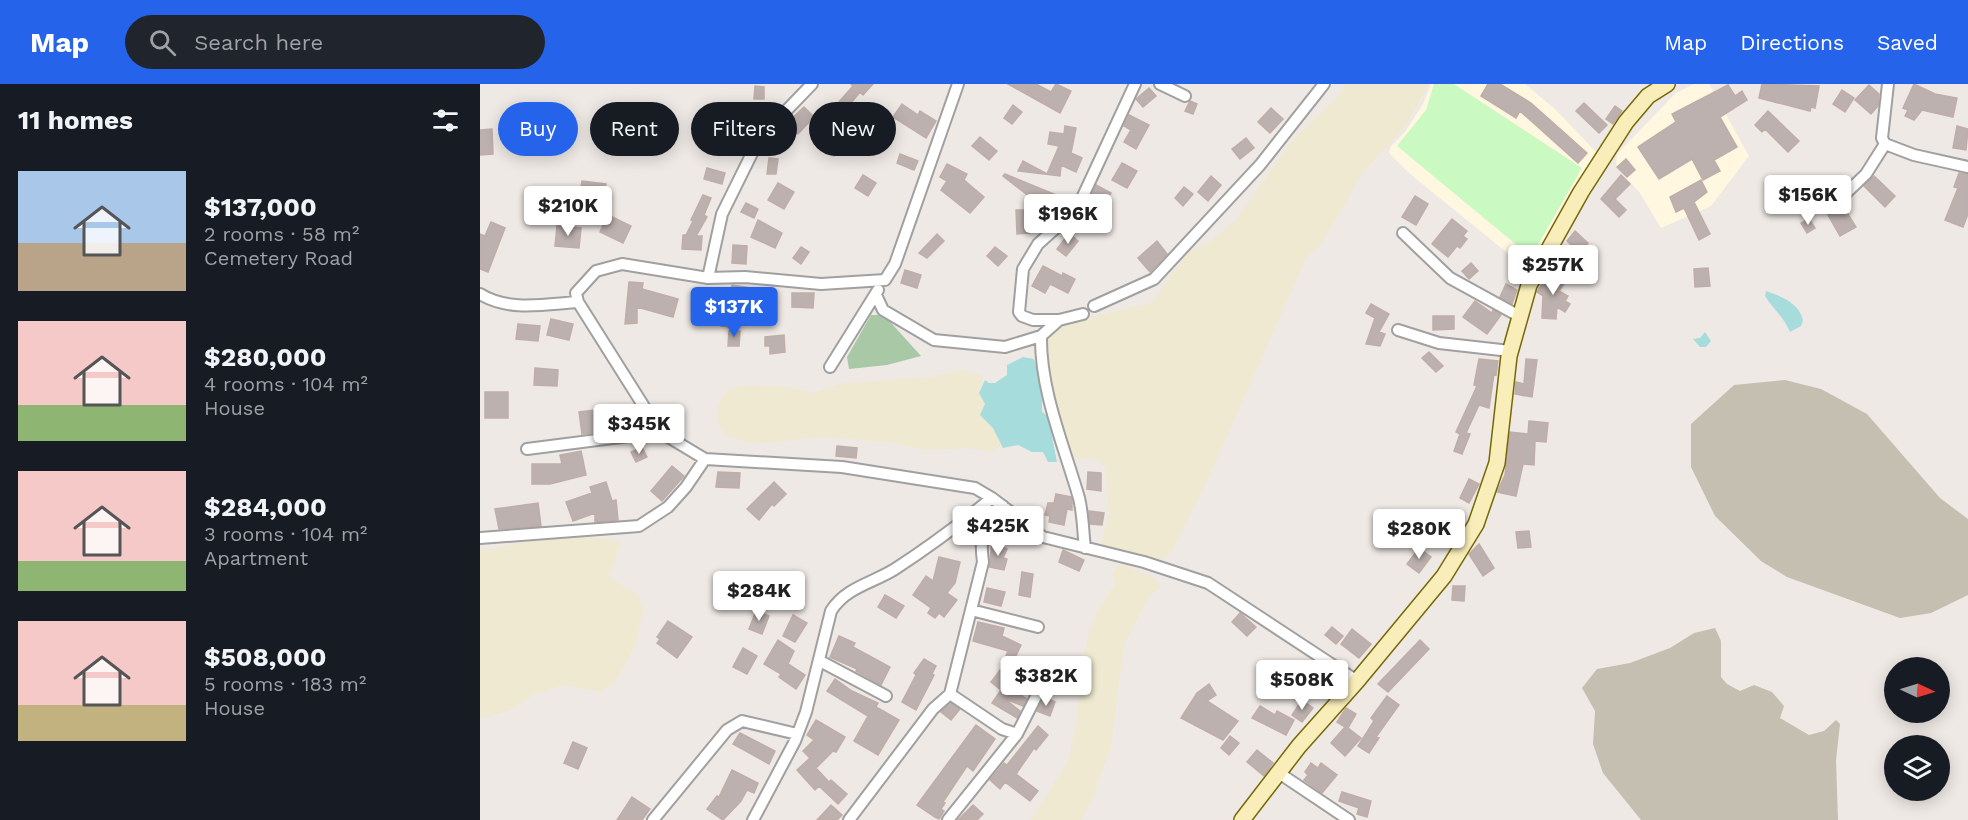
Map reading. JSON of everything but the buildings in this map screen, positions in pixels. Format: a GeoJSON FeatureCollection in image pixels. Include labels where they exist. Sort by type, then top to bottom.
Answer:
{"type":"FeatureCollection","features":[{"type":"Feature","properties":{"kind":"street"},"geometry":{"type":"LineString","coordinates":[[708,278],[722,214],[759,139],[812,84]]}},
{"type":"Feature","properties":{"kind":"street"},"geometry":{"type":"LineString","coordinates":[[830,367],[895,264],[958,84]]}},
{"type":"Feature","properties":{"kind":"street"},"geometry":{"type":"LineString","coordinates":[[1083,314],[1059,320],[1033,320],[1022,316],[1019,312],[1023,269],[1038,244],[1077,209],[1135,84]]}},
{"type":"Feature","properties":{"kind":"street"},"geometry":{"type":"LineString","coordinates":[[1160,84],[1185,96]]}},
{"type":"Feature","properties":{"kind":"street"},"geometry":{"type":"LineString","coordinates":[[1094,306],[1154,279],[1260,165],[1324,84]]}},
{"type":"Feature","properties":{"kind":"street"},"geometry":{"type":"LineString","coordinates":[[1242,820],[1299,746],[1357,681],[1444,576],[1476,524],[1497,463],[1510,351],[1529,285],[1581,192],[1626,122],[1652,88],[1667,84]]}},
{"type":"Feature","properties":{"kind":"street"},"geometry":{"type":"LineString","coordinates":[[1888,84],[1882,138],[1885,144],[1914,155],[1968,166]]}},
{"type":"Feature","properties":{"kind":"street"},"geometry":{"type":"LineString","coordinates":[[1842,198],[1866,174],[1885,144]]}},
{"type":"Feature","properties":{"kind":"street"},"geometry":{"type":"LineString","coordinates":[[1403,233],[1450,278],[1519,316]]}},
{"type":"Feature","properties":{"kind":"street"},"geometry":{"type":"LineString","coordinates":[[885,280],[821,284],[745,277],[708,278],[622,264],[596,271],[576,293],[578,302],[660,432],[705,459],[842,466],[975,488],[992,498],[1043,537],[1165,568],[1208,584],[1259,620],[1357,681]]}},
{"type":"Feature","properties":{"kind":"street"},"geometry":{"type":"LineString","coordinates":[[480,294],[492,301],[508,305],[578,302]]}},
{"type":"Feature","properties":{"kind":"street"},"geometry":{"type":"LineString","coordinates":[[876,295],[883,310],[934,340],[1005,347],[1041,336],[1059,320]]}},
{"type":"Feature","properties":{"kind":"street"},"geometry":{"type":"LineString","coordinates":[[1398,330],[1439,343],[1510,351]]}},
{"type":"Feature","properties":{"kind":"street"},"geometry":{"type":"LineString","coordinates":[[1041,336],[1043,366],[1067,465],[1079,499],[1085,548]]}},
{"type":"Feature","properties":{"kind":"street"},"geometry":{"type":"LineString","coordinates":[[527,449],[660,432]]}},
{"type":"Feature","properties":{"kind":"street"},"geometry":{"type":"LineString","coordinates":[[480,538],[639,526],[668,507],[686,488],[705,459]]}},
{"type":"Feature","properties":{"kind":"street"},"geometry":{"type":"LineString","coordinates":[[753,820],[797,734],[820,661],[831,612],[837,601],[866,582],[892,571],[958,526],[992,498]]}},
{"type":"Feature","properties":{"kind":"street"},"geometry":{"type":"LineString","coordinates":[[849,820],[933,709],[950,694],[983,562],[980,542],[984,526],[1003,506]]}},
{"type":"Feature","properties":{"kind":"street"},"geometry":{"type":"LineString","coordinates":[[971,610],[1038,627]]}},
{"type":"Feature","properties":{"kind":"street"},"geometry":{"type":"LineString","coordinates":[[820,661],[886,696]]}},
{"type":"Feature","properties":{"kind":"street"},"geometry":{"type":"LineString","coordinates":[[948,820],[1017,734],[1043,683]]}},
{"type":"Feature","properties":{"kind":"street"},"geometry":{"type":"LineString","coordinates":[[950,694],[1002,729],[1017,734]]}},
{"type":"Feature","properties":{"kind":"street"},"geometry":{"type":"LineString","coordinates":[[653,820],[727,730],[742,722],[797,734]]}},
{"type":"Feature","properties":{"kind":"street"},"geometry":{"type":"LineString","coordinates":[[1279,773],[1349,820]]}},
{"type":"Feature","properties":{"kind":"shaded area"},"geometry":{"type":"Polygon","coordinates":[[[1345,84],[1429,84],[1405,127],[1364,171],[1320,246],[1307,256],[1207,481],[1171,552],[1164,559],[1100,546],[1109,514],[1105,467],[1098,460],[1070,457],[1046,359],[1047,336],[1063,323],[1151,303],[1188,253],[1211,241],[1235,221],[1294,138],[1340,95],[1345,84]]]}},
{"type":"Feature","properties":{"kind":"shaded area"},"geometry":{"type":"Polygon","coordinates":[[[1431,84],[1525,84],[1556,110],[1596,152],[1539,254],[1527,269],[1409,173],[1389,153],[1391,146],[1405,132],[1423,104],[1431,84]]]}},
{"type":"Feature","properties":{"kind":"shaded area"},"geometry":{"type":"Polygon","coordinates":[[[1694,84],[1709,84],[1749,156],[1711,206],[1661,228],[1640,193],[1616,167],[1617,154],[1676,93],[1694,84]]]}},
{"type":"Feature","properties":{"kind":"shaded area"},"geometry":{"type":"Polygon","coordinates":[[[963,370],[983,376],[979,393],[985,404],[981,412],[982,418],[993,428],[1002,446],[991,452],[966,448],[927,450],[889,442],[822,437],[755,444],[727,436],[719,426],[717,406],[727,390],[742,386],[788,387],[814,393],[843,383],[930,377],[963,370]]]}},
{"type":"Feature","properties":{"kind":"shaded area"},"geometry":{"type":"Polygon","coordinates":[[[1785,380],[1821,389],[1867,414],[1940,498],[1968,519],[1968,595],[1931,613],[1900,618],[1787,577],[1761,561],[1715,516],[1691,467],[1691,424],[1734,385],[1785,380]]]}},
{"type":"Feature","properties":{"kind":"shaded area"},"geometry":{"type":"Polygon","coordinates":[[[584,536],[621,542],[609,577],[638,595],[643,611],[636,644],[615,682],[600,692],[564,685],[535,694],[513,709],[480,719],[480,546],[487,550],[535,540],[584,536]]]}},
{"type":"Feature","properties":{"kind":"shaded area"},"geometry":{"type":"Polygon","coordinates":[[[1118,564],[1152,576],[1161,587],[1148,598],[1124,644],[1111,747],[1091,802],[1081,820],[1031,820],[1068,761],[1078,715],[1078,686],[1089,632],[1095,615],[1115,584],[1113,574],[1118,564]]]}},
{"type":"Feature","properties":{"kind":"shaded area"},"geometry":{"type":"Polygon","coordinates":[[[1715,628],[1721,641],[1721,677],[1727,684],[1740,691],[1754,685],[1772,692],[1784,706],[1780,718],[1809,735],[1824,731],[1836,720],[1840,724],[1836,760],[1838,820],[1641,820],[1603,773],[1593,744],[1595,711],[1582,688],[1597,669],[1630,663],[1670,648],[1694,633],[1715,628]]]}},
{"type":"Feature","properties":{"kind":"green space"},"geometry":{"type":"Polygon","coordinates":[[[1434,84],[1454,84],[1582,168],[1531,257],[1397,146],[1426,110],[1434,84]]]}},
{"type":"Feature","properties":{"kind":"green space"},"geometry":{"type":"Polygon","coordinates":[[[871,315],[884,315],[921,356],[887,365],[849,369],[847,357],[871,315]]]}},
{"type":"Feature","properties":{"kind":"water"},"geometry":{"type":"Polygon","coordinates":[[[1766,291],[1783,298],[1798,309],[1803,320],[1801,326],[1790,332],[1765,296],[1766,291]]]}},
{"type":"Feature","properties":{"kind":"water"},"geometry":{"type":"Polygon","coordinates":[[[1705,332],[1711,341],[1706,347],[1700,347],[1693,339],[1700,338],[1705,332]]]}},
{"type":"Feature","properties":{"kind":"water"},"geometry":{"type":"Polygon","coordinates":[[[1023,357],[1034,359],[1042,386],[1042,412],[1048,416],[1057,462],[1048,462],[1043,452],[1032,452],[1018,445],[1003,448],[993,428],[980,415],[985,404],[979,393],[985,380],[995,383],[1007,375],[1007,365],[1023,357]]]}}]}
